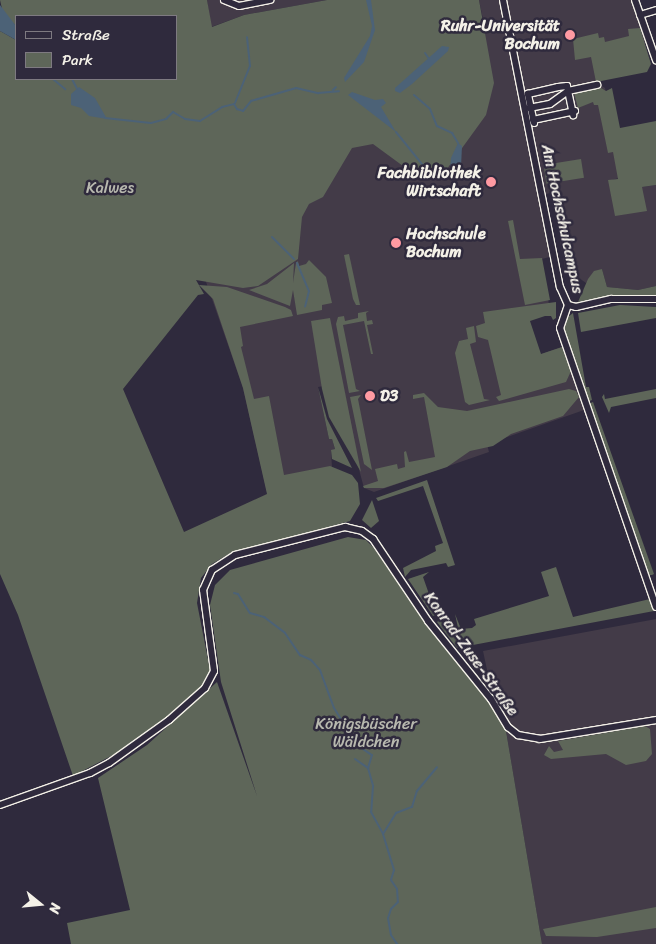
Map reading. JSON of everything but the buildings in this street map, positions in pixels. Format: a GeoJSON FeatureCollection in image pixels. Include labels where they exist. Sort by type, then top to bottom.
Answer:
{"type":"FeatureCollection","features":[{"type":"Feature","properties":{"kind":"street"},"geometry":{"type":"LineString","coordinates":[[224,0],[243,6],[270,0]]}},
{"type":"Feature","properties":{"kind":"street","name":"Am Hochschulcampus"},"geometry":{"type":"LineString","coordinates":[[503,0],[560,288],[568,305],[560,328],[656,607]]}},
{"type":"Feature","properties":{"kind":"street"},"geometry":{"type":"LineString","coordinates":[[635,0],[656,60]]}},
{"type":"Feature","properties":{"kind":"street"},"geometry":{"type":"LineString","coordinates":[[640,15],[656,10]]}},
{"type":"Feature","properties":{"kind":"street"},"geometry":{"type":"LineString","coordinates":[[532,108],[550,104],[568,92],[597,85]]}},
{"type":"Feature","properties":{"kind":"street"},"geometry":{"type":"LineString","coordinates":[[558,86],[567,86],[568,92],[574,113],[536,121],[528,94],[558,86]]}},
{"type":"Feature","properties":{"kind":"street"},"geometry":{"type":"LineString","coordinates":[[568,305],[576,307],[611,299],[656,299]]}},
{"type":"Feature","properties":{"kind":"street","name":"Konrad-Zuse-Straße"},"geometry":{"type":"LineString","coordinates":[[0,805],[90,774],[109,763],[169,720],[205,688],[214,671],[202,590],[212,570],[235,555],[345,527],[354,528],[373,539],[428,621],[492,699],[512,731],[524,738],[540,739],[656,720]]}},
{"type":"Feature","properties":{"kind":"shaded area"},"geometry":{"type":"Polygon","coordinates":[[[207,0],[327,0],[244,15],[211,27],[207,0]]]}},
{"type":"Feature","properties":{"kind":"shaded area","name":"Hochschule Bochum"},"geometry":{"type":"Polygon","coordinates":[[[479,0],[631,0],[646,43],[596,82],[605,88],[623,177],[608,181],[642,187],[656,185],[656,286],[638,290],[607,287],[602,269],[586,283],[565,268],[551,193],[546,194],[557,255],[542,259],[550,311],[486,315],[504,367],[562,347],[584,410],[487,444],[489,452],[374,492],[364,488],[354,451],[324,386],[318,387],[329,439],[332,439],[335,449],[331,451],[332,467],[268,497],[243,388],[197,256],[290,168],[489,97],[484,24],[479,0]]]}},
{"type":"Feature","properties":{"kind":"shaded area"},"geometry":{"type":"Polygon","coordinates":[[[656,619],[656,944],[542,944],[506,731],[498,717],[505,710],[487,670],[483,651],[656,619]]]}},
{"type":"Feature","properties":{"kind":"green space","name":"Kalwes"},"geometry":{"type":"Polygon","coordinates":[[[0,0],[207,0],[212,27],[244,15],[327,0],[479,0],[494,83],[486,115],[444,173],[418,177],[373,144],[352,148],[323,197],[309,204],[302,217],[298,259],[258,286],[243,288],[196,280],[204,294],[198,295],[123,389],[184,532],[267,494],[243,388],[213,299],[199,285],[227,287],[285,307],[291,310],[293,316],[240,327],[243,346],[241,347],[254,399],[269,396],[284,475],[330,466],[352,475],[358,483],[360,504],[350,521],[227,555],[212,564],[201,578],[197,603],[211,675],[205,686],[132,745],[73,776],[18,615],[0,574],[0,31],[15,39],[15,80],[178,80],[178,15],[15,15],[15,25],[3,13],[0,0]]]}},
{"type":"Feature","properties":{"kind":"green space"},"geometry":{"type":"Polygon","coordinates":[[[640,28],[651,64],[647,72],[596,82],[591,57],[575,60],[573,39],[598,33],[599,38],[604,37],[605,42],[629,36],[628,29],[640,28]]]}},
{"type":"Feature","properties":{"kind":"green space"},"geometry":{"type":"Polygon","coordinates":[[[601,88],[606,91],[612,88],[620,128],[656,121],[656,185],[642,187],[647,211],[615,216],[608,180],[618,179],[613,152],[608,153],[598,105],[594,105],[593,102],[578,108],[574,93],[601,88]]]}},
{"type":"Feature","properties":{"kind":"green space"},"geometry":{"type":"Polygon","coordinates":[[[581,159],[584,178],[546,184],[543,165],[581,159]]]}},
{"type":"Feature","properties":{"kind":"green space"},"geometry":{"type":"Polygon","coordinates":[[[513,220],[520,259],[542,258],[550,300],[525,305],[508,221],[513,220]]]}},
{"type":"Feature","properties":{"kind":"green space"},"geometry":{"type":"Polygon","coordinates":[[[349,254],[360,305],[356,305],[353,299],[344,255],[349,254]]]}},
{"type":"Feature","properties":{"kind":"green space"},"geometry":{"type":"Polygon","coordinates":[[[309,260],[326,277],[332,303],[322,305],[322,310],[297,315],[293,290],[290,306],[249,290],[267,284],[294,263],[293,283],[296,263],[298,261],[299,266],[306,264],[309,260]]]}},
{"type":"Feature","properties":{"kind":"green space"},"geometry":{"type":"Polygon","coordinates":[[[602,269],[607,287],[638,290],[656,286],[656,295],[608,296],[578,302],[588,279],[594,271],[602,269]]]}},
{"type":"Feature","properties":{"kind":"green space"},"geometry":{"type":"Polygon","coordinates":[[[556,302],[556,318],[553,320],[551,316],[545,316],[530,321],[541,354],[562,347],[571,371],[566,382],[499,401],[496,397],[501,395],[488,340],[478,337],[476,326],[485,323],[483,312],[556,302]]]}},
{"type":"Feature","properties":{"kind":"green space"},"geometry":{"type":"Polygon","coordinates":[[[620,305],[656,307],[656,318],[581,332],[578,313],[620,305]]]}},
{"type":"Feature","properties":{"kind":"green space"},"geometry":{"type":"Polygon","coordinates":[[[369,311],[366,313],[367,321],[372,320],[373,324],[367,325],[373,354],[371,354],[364,321],[343,325],[356,389],[360,391],[349,393],[336,324],[338,317],[344,316],[345,321],[358,318],[358,313],[369,311]]]}},
{"type":"Feature","properties":{"kind":"green space"},"geometry":{"type":"Polygon","coordinates":[[[573,313],[586,387],[589,387],[592,400],[587,402],[564,330],[568,317],[573,313]]]}},
{"type":"Feature","properties":{"kind":"green space"},"geometry":{"type":"Polygon","coordinates":[[[330,318],[361,472],[329,417],[322,389],[311,321],[330,318]]]}},
{"type":"Feature","properties":{"kind":"green space"},"geometry":{"type":"Polygon","coordinates":[[[474,326],[476,342],[470,344],[484,399],[490,400],[469,405],[465,402],[455,353],[459,341],[468,339],[466,328],[474,326]]]}},
{"type":"Feature","properties":{"kind":"green space"},"geometry":{"type":"Polygon","coordinates":[[[318,387],[327,419],[352,468],[332,459],[331,450],[335,449],[332,439],[329,439],[318,387]]]}},
{"type":"Feature","properties":{"kind":"green space"},"geometry":{"type":"Polygon","coordinates":[[[569,389],[576,391],[579,397],[563,416],[511,434],[493,446],[470,451],[447,467],[384,488],[364,488],[363,486],[378,481],[375,469],[397,464],[398,469],[405,467],[404,452],[406,451],[409,462],[435,457],[424,397],[413,399],[413,395],[424,393],[438,407],[467,411],[569,389]]]}},
{"type":"Feature","properties":{"kind":"green space"},"geometry":{"type":"Polygon","coordinates":[[[656,389],[656,398],[611,407],[609,413],[602,397],[604,394],[605,399],[656,389]]]}},
{"type":"Feature","properties":{"kind":"green space"},"geometry":{"type":"Polygon","coordinates":[[[361,395],[358,399],[372,470],[364,464],[350,397],[361,395]]]}},
{"type":"Feature","properties":{"kind":"green space"},"geometry":{"type":"Polygon","coordinates":[[[593,402],[654,574],[652,575],[649,575],[588,404],[593,402]]]}},
{"type":"Feature","properties":{"kind":"green space"},"geometry":{"type":"Polygon","coordinates":[[[427,480],[455,565],[448,567],[446,563],[411,570],[405,577],[403,568],[436,551],[435,546],[443,543],[423,486],[378,501],[376,498],[427,480]]]}},
{"type":"Feature","properties":{"kind":"green space"},"geometry":{"type":"Polygon","coordinates":[[[372,500],[379,521],[371,528],[362,520],[372,500]]]}},
{"type":"Feature","properties":{"kind":"green space","name":"Königsbüscher Wäldchen"},"geometry":{"type":"Polygon","coordinates":[[[348,537],[366,540],[373,547],[438,640],[487,699],[506,731],[542,944],[71,944],[67,923],[130,910],[98,778],[147,745],[217,682],[257,796],[221,682],[210,605],[215,585],[230,570],[348,537]]]}},
{"type":"Feature","properties":{"kind":"green space"},"geometry":{"type":"Polygon","coordinates":[[[556,567],[573,617],[650,599],[654,611],[457,648],[437,622],[442,618],[447,631],[458,628],[455,614],[461,629],[472,628],[476,625],[474,619],[549,596],[541,572],[556,567]]]}},
{"type":"Feature","properties":{"kind":"green space"},"geometry":{"type":"Polygon","coordinates":[[[429,572],[423,577],[435,611],[441,613],[433,616],[408,579],[429,572]]]}},
{"type":"Feature","properties":{"kind":"green space"},"geometry":{"type":"Polygon","coordinates":[[[645,726],[650,729],[652,754],[646,761],[626,765],[606,754],[551,759],[544,755],[549,746],[554,752],[563,750],[558,741],[645,726]]]}},
{"type":"Feature","properties":{"kind":"green space"},"geometry":{"type":"Polygon","coordinates":[[[656,907],[656,928],[597,937],[546,936],[543,929],[656,907]]]}},
{"type":"Feature","properties":{"kind":"water"},"geometry":{"type":"Polygon","coordinates":[[[366,0],[371,0],[375,30],[364,62],[345,82],[344,78],[370,36],[372,26],[366,0]]]}},
{"type":"Feature","properties":{"kind":"water"},"geometry":{"type":"Polygon","coordinates":[[[0,5],[15,25],[15,39],[0,31],[0,5]]]}},
{"type":"Feature","properties":{"kind":"water"},"geometry":{"type":"Polygon","coordinates":[[[442,46],[449,47],[448,51],[412,84],[400,93],[395,91],[395,88],[442,46]]]}},
{"type":"Feature","properties":{"kind":"water"},"geometry":{"type":"Polygon","coordinates":[[[79,87],[95,98],[107,119],[89,116],[81,108],[71,105],[71,94],[79,87]]]}},
{"type":"Feature","properties":{"kind":"water"},"geometry":{"type":"Polygon","coordinates":[[[352,92],[375,100],[383,99],[386,103],[381,107],[396,132],[348,95],[352,92]]]}},
{"type":"Feature","properties":{"kind":"water"},"geometry":{"type":"Polygon","coordinates":[[[458,143],[462,146],[461,167],[455,176],[450,169],[451,158],[458,143]]]}},
{"type":"Feature","properties":{"kind":"waterway"},"geometry":{"type":"LineString","coordinates":[[235,103],[250,66],[247,37]]}},
{"type":"Feature","properties":{"kind":"waterway"},"geometry":{"type":"LineString","coordinates":[[425,53],[429,59]]}},
{"type":"Feature","properties":{"kind":"waterway"},"geometry":{"type":"LineString","coordinates":[[54,80],[65,89]]}},
{"type":"Feature","properties":{"kind":"waterway"},"geometry":{"type":"LineString","coordinates":[[72,80],[77,89]]}},
{"type":"Feature","properties":{"kind":"waterway"},"geometry":{"type":"LineString","coordinates":[[333,90],[336,87]]}},
{"type":"Feature","properties":{"kind":"waterway"},"geometry":{"type":"LineString","coordinates":[[105,118],[151,123],[166,119],[173,112],[185,119],[200,121],[222,107],[234,104],[237,109],[243,111],[251,101],[296,88],[318,93],[339,91]]}},
{"type":"Feature","properties":{"kind":"waterway"},"geometry":{"type":"LineString","coordinates":[[414,95],[430,109],[437,126],[452,133],[458,143]]}},
{"type":"Feature","properties":{"kind":"waterway"},"geometry":{"type":"LineString","coordinates":[[396,132],[426,169]]}},
{"type":"Feature","properties":{"kind":"waterway"},"geometry":{"type":"LineString","coordinates":[[272,237],[294,259]]}},
{"type":"Feature","properties":{"kind":"waterway"},"geometry":{"type":"LineString","coordinates":[[297,263],[309,291],[305,307]]}},
{"type":"Feature","properties":{"kind":"waterway"},"geometry":{"type":"LineString","coordinates":[[234,593],[238,594],[250,613],[264,617],[285,633],[300,655],[311,660],[320,670],[334,708],[357,745],[372,755],[368,768],[373,786],[371,812],[383,834],[394,870],[391,880],[397,889],[398,902],[391,909],[388,918],[391,935],[397,944]]}},
{"type":"Feature","properties":{"kind":"waterway"},"geometry":{"type":"LineString","coordinates":[[355,759],[368,768]]}},
{"type":"Feature","properties":{"kind":"waterway"},"geometry":{"type":"LineString","coordinates":[[383,834],[396,813],[412,807],[417,791],[437,767]]}},
{"type":"Feature","properties":{"kind":"place","name":"Ruhr-Universität Bochum"},"geometry":{"type":"Point","coordinates":[570,35]}},
{"type":"Feature","properties":{"kind":"place","name":"Fachbibliothek Wirtschaft"},"geometry":{"type":"Point","coordinates":[491,182]}},
{"type":"Feature","properties":{"kind":"place","name":"Hochschule Bochum"},"geometry":{"type":"Point","coordinates":[396,243]}},
{"type":"Feature","properties":{"kind":"place","name":"D3"},"geometry":{"type":"Point","coordinates":[370,396]}}]}
